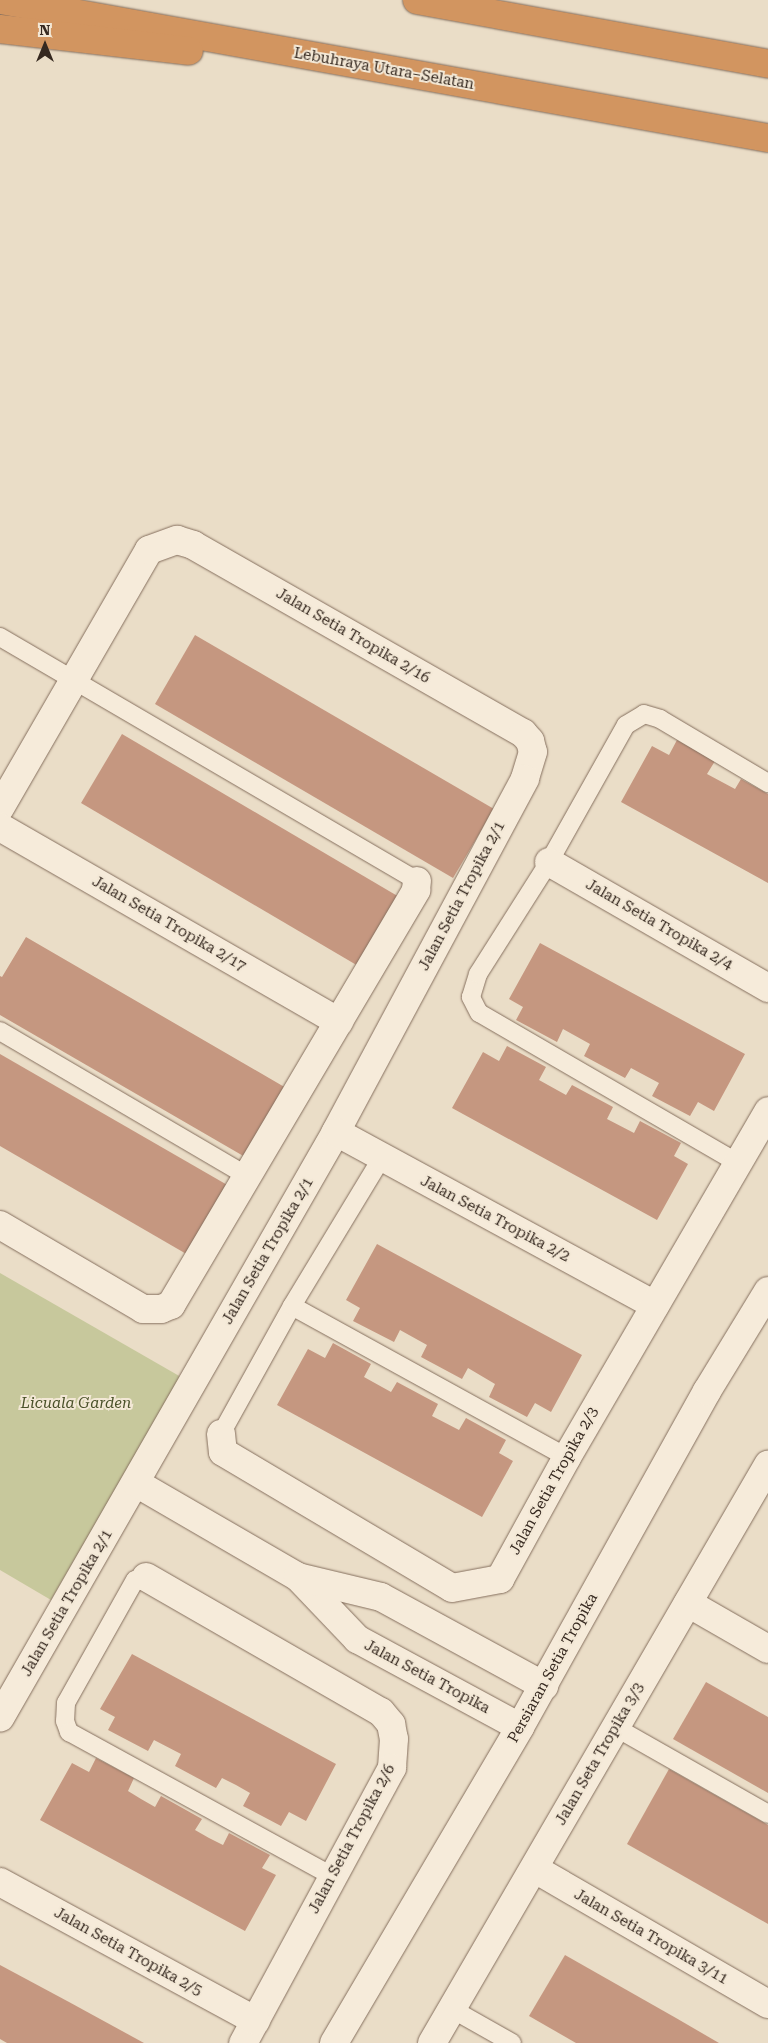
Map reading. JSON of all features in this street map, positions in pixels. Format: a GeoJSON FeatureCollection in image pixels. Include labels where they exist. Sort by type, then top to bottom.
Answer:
{"type":"FeatureCollection","features":[{"type":"Feature","properties":{"kind":"highway","name":"Lebuhraya Utara–Selatan"},"geometry":{"type":"LineString","coordinates":[[1,0],[768,138]]}},
{"type":"Feature","properties":{"kind":"highway"},"geometry":{"type":"LineString","coordinates":[[417,0],[768,64]]}},
{"type":"Feature","properties":{"kind":"highway"},"geometry":{"type":"LineString","coordinates":[[0,29],[471,85]]}},
{"type":"Feature","properties":{"kind":"street","name":"Jalan Setia Tropika 2/16"},"geometry":{"type":"LineString","coordinates":[[0,808],[149,550],[160,544],[177,540],[201,550],[523,733],[530,741],[533,752],[526,779]]}},
{"type":"Feature","properties":{"kind":"street","name":"Jalan Setia Tropika 2/1"},"geometry":{"type":"LineString","coordinates":[[0,1718],[336,1132],[526,779]]}},
{"type":"Feature","properties":{"kind":"street","name":"Jalan Setia Tropika 2/17"},"geometry":{"type":"LineString","coordinates":[[0,827],[339,1022]]}},
{"type":"Feature","properties":{"kind":"street","name":"Jalan Setia Tropika 2/4"},"geometry":{"type":"LineString","coordinates":[[549,862],[768,988]]}},
{"type":"Feature","properties":{"kind":"street"},"geometry":{"type":"LineString","coordinates":[[0,1225],[143,1309],[161,1309],[171,1305],[416,890],[417,881]]}},
{"type":"Feature","properties":{"kind":"street","name":"Jalan Setia Tropika 2/3"},"geometry":{"type":"LineString","coordinates":[[222,1443],[452,1588],[500,1579],[567,1457],[768,1111]]}},
{"type":"Feature","properties":{"kind":"street","name":"Jalan Setia Tropika 2/2"},"geometry":{"type":"LineString","coordinates":[[336,1132],[381,1159],[655,1305]]}},
{"type":"Feature","properties":{"kind":"street","name":"Persiaran Setia Tropika"},"geometry":{"type":"LineString","coordinates":[[334,2043],[544,1686],[707,1391],[768,1291]]}},
{"type":"Feature","properties":{"kind":"street","name":"Jalan Seta Tropika 3/3"},"geometry":{"type":"LineString","coordinates":[[432,2043],[768,1465]]}},
{"type":"Feature","properties":{"kind":"street","name":"Jalan Setia Tropika"},"geometry":{"type":"LineString","coordinates":[[136,1483],[298,1576],[381,1597],[544,1686]]}},
{"type":"Feature","properties":{"kind":"street","name":"Jalan Setia Tropika"},"geometry":{"type":"LineString","coordinates":[[298,1576],[357,1639],[520,1727]]}},
{"type":"Feature","properties":{"kind":"street","name":"Jalan Setia Tropika 2/6"},"geometry":{"type":"LineString","coordinates":[[146,1577],[381,1712],[391,1724],[395,1754],[392,1768],[332,1876],[250,2032]]}},
{"type":"Feature","properties":{"kind":"street"},"geometry":{"type":"LineString","coordinates":[[688,1603],[768,1649]]}},
{"type":"Feature","properties":{"kind":"street","name":"Jalan Setia Tropika 3/11"},"geometry":{"type":"LineString","coordinates":[[534,1869],[768,2004]]}},
{"type":"Feature","properties":{"kind":"street","name":"Jalan Setia Tropika 2/5"},"geometry":{"type":"LineString","coordinates":[[0,1882],[250,2032]]}},
{"type":"Feature","properties":{"kind":"lane"},"geometry":{"type":"LineString","coordinates":[[0,637],[417,881]]}},
{"type":"Feature","properties":{"kind":"lane"},"geometry":{"type":"LineString","coordinates":[[738,1162],[478,1013],[471,997],[478,974],[549,862],[626,725],[644,714],[660,719],[768,783]]}},
{"type":"Feature","properties":{"kind":"lane"},"geometry":{"type":"LineString","coordinates":[[0,1032],[247,1176]]}},
{"type":"Feature","properties":{"kind":"lane"},"geometry":{"type":"LineString","coordinates":[[222,1443],[292,1306],[381,1159]]}},
{"type":"Feature","properties":{"kind":"lane"},"geometry":{"type":"LineString","coordinates":[[292,1306],[567,1457]]}},
{"type":"Feature","properties":{"kind":"lane"},"geometry":{"type":"LineString","coordinates":[[146,1577],[135,1580],[66,1703],[65,1721],[69,1732],[332,1876]]}},
{"type":"Feature","properties":{"kind":"lane"},"geometry":{"type":"LineString","coordinates":[[616,1727],[768,1814]]}},
{"type":"Feature","properties":{"kind":"lane"},"geometry":{"type":"LineString","coordinates":[[452,2008],[512,2043]]}},
{"type":"Feature","properties":{"kind":"green space","name":"Licuala Garden"},"geometry":{"type":"Polygon","coordinates":[[[0,1273],[181,1377],[51,1600],[0,1570],[0,1273]]]}},
{"type":"Feature","properties":{"kind":"building"},"geometry":{"type":"Polygon","coordinates":[[[195,635],[494,809],[453,878],[155,704],[195,635]]]}},
{"type":"Feature","properties":{"kind":"building"},"geometry":{"type":"Polygon","coordinates":[[[122,734],[406,901],[365,970],[81,803],[122,734]]]}},
{"type":"Feature","properties":{"kind":"building"},"geometry":{"type":"Polygon","coordinates":[[[677,740],[715,761],[707,774],[735,789],[741,779],[768,794],[768,883],[621,802],[652,746],[669,755],[677,740]]]}},
{"type":"Feature","properties":{"kind":"building"},"geometry":{"type":"Polygon","coordinates":[[[26,937],[293,1092],[252,1161],[0,1015],[0,976],[2,977],[26,937]]]}},
{"type":"Feature","properties":{"kind":"building"},"geometry":{"type":"Polygon","coordinates":[[[540,943],[745,1054],[714,1111],[698,1102],[690,1116],[652,1096],[659,1083],[631,1068],[625,1078],[584,1056],[590,1044],[563,1029],[557,1042],[516,1020],[523,1007],[509,999],[540,943]]]}},
{"type":"Feature","properties":{"kind":"building"},"geometry":{"type":"Polygon","coordinates":[[[507,1046],[546,1067],[539,1080],[566,1095],[572,1085],[613,1107],[607,1119],[634,1133],[640,1121],[681,1143],[674,1156],[688,1164],[657,1220],[452,1108],[483,1052],[499,1061],[507,1046]]]}},
{"type":"Feature","properties":{"kind":"building"},"geometry":{"type":"Polygon","coordinates":[[[0,1054],[236,1190],[195,1259],[0,1146],[0,1054]]]}},
{"type":"Feature","properties":{"kind":"building"},"geometry":{"type":"Polygon","coordinates":[[[377,1244],[582,1355],[551,1412],[535,1403],[527,1417],[489,1397],[495,1384],[468,1368],[462,1379],[421,1357],[427,1345],[400,1330],[394,1342],[353,1321],[360,1308],[346,1300],[377,1244]]]}},
{"type":"Feature","properties":{"kind":"building"},"geometry":{"type":"Polygon","coordinates":[[[333,1343],[371,1364],[364,1377],[391,1392],[397,1382],[438,1404],[432,1416],[459,1430],[466,1418],[506,1440],[499,1453],[513,1461],[482,1517],[277,1405],[308,1349],[325,1358],[333,1343]]]}},
{"type":"Feature","properties":{"kind":"building"},"geometry":{"type":"Polygon","coordinates":[[[132,1654],[336,1764],[306,1821],[289,1812],[281,1826],[243,1806],[250,1793],[236,1785],[222,1778],[216,1788],[175,1766],[181,1754],[154,1740],[148,1751],[108,1730],[115,1717],[100,1709],[132,1654]]]}},
{"type":"Feature","properties":{"kind":"building"},"geometry":{"type":"Polygon","coordinates":[[[706,1682],[768,1717],[768,1793],[673,1739],[706,1682]]]}},
{"type":"Feature","properties":{"kind":"building"},"geometry":{"type":"Polygon","coordinates":[[[96,1758],[134,1778],[128,1791],[141,1799],[155,1807],[161,1796],[202,1819],[195,1830],[209,1838],[223,1845],[229,1833],[270,1855],[262,1868],[276,1875],[245,1931],[40,1820],[72,1763],[89,1772],[96,1758]]]}},
{"type":"Feature","properties":{"kind":"building"},"geometry":{"type":"Polygon","coordinates":[[[669,1769],[768,1825],[768,1924],[627,1844],[669,1769]]]}},
{"type":"Feature","properties":{"kind":"building"},"geometry":{"type":"Polygon","coordinates":[[[565,1955],[719,2043],[576,2043],[529,2016],[565,1955]]]}},
{"type":"Feature","properties":{"kind":"building"},"geometry":{"type":"Polygon","coordinates":[[[0,1965],[144,2043],[7,2043],[0,2039],[0,1965]]]}}]}
